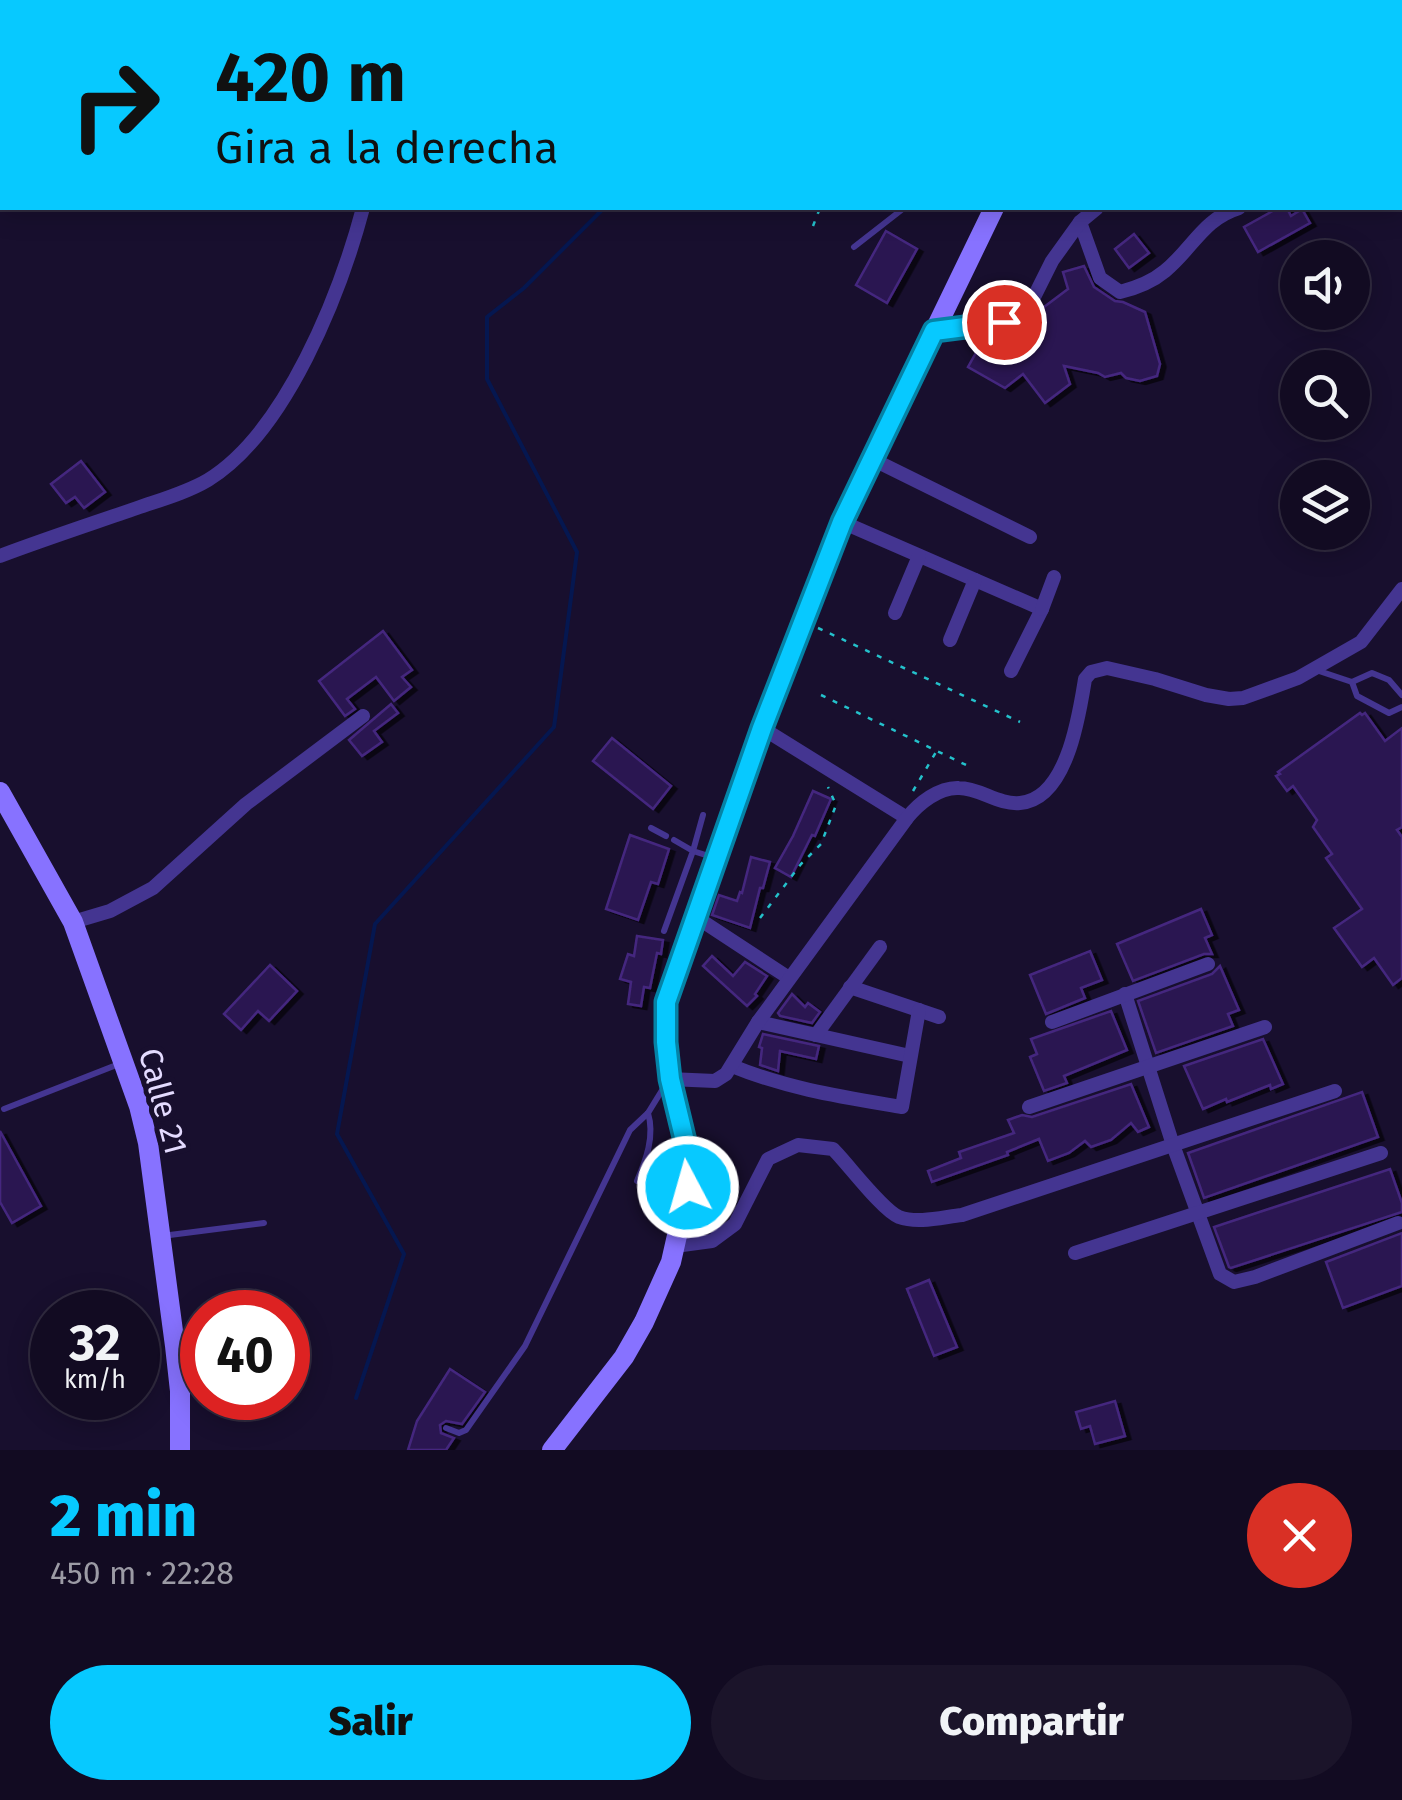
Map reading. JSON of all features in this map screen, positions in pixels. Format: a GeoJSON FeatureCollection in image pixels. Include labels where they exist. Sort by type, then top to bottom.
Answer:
{"type":"FeatureCollection","features":[{"type":"Feature","properties":{"kind":"street"},"geometry":{"type":"LineString","coordinates":[[0,556],[178,494],[207,480],[247,449],[313,346],[362,210]]}},
{"type":"Feature","properties":{"kind":"street"},"geometry":{"type":"LineString","coordinates":[[552,1450],[624,1357],[671,1262],[690,1162],[670,1079],[666,1002],[762,728],[842,522],[993,210]]}},
{"type":"Feature","properties":{"kind":"street"},"geometry":{"type":"LineString","coordinates":[[934,331],[1004,322],[1030,305],[1052,261],[1080,222],[1095,210]]}},
{"type":"Feature","properties":{"kind":"street"},"geometry":{"type":"LineString","coordinates":[[1080,222],[1100,278],[1120,292],[1136,288],[1165,271],[1218,211]]}},
{"type":"Feature","properties":{"kind":"street"},"geometry":{"type":"LineString","coordinates":[[872,459],[1030,537]]}},
{"type":"Feature","properties":{"kind":"street"},"geometry":{"type":"LineString","coordinates":[[842,522],[1042,608]]}},
{"type":"Feature","properties":{"kind":"street"},"geometry":{"type":"LineString","coordinates":[[895,613],[920,556]]}},
{"type":"Feature","properties":{"kind":"street"},"geometry":{"type":"LineString","coordinates":[[1012,671],[1054,577]]}},
{"type":"Feature","properties":{"kind":"street"},"geometry":{"type":"LineString","coordinates":[[950,640],[976,580]]}},
{"type":"Feature","properties":{"kind":"street"},"geometry":{"type":"LineString","coordinates":[[670,1079],[714,1081],[726,1074],[758,1022],[903,816],[944,790],[961,788],[1000,802],[1019,803],[1044,792],[1061,770],[1085,679],[1091,672],[1107,668],[1182,689],[1229,699],[1243,698],[1315,669],[1361,642],[1402,590]]}},
{"type":"Feature","properties":{"kind":"street"},"geometry":{"type":"LineString","coordinates":[[73,922],[110,911],[153,888],[246,804],[362,716]]}},
{"type":"Feature","properties":{"kind":"street"},"geometry":{"type":"LineString","coordinates":[[762,728],[903,816]]}},
{"type":"Feature","properties":{"kind":"street","name":"Calle 21"},"geometry":{"type":"LineString","coordinates":[[0,792],[73,922],[140,1106],[180,1391],[180,1450]]}},
{"type":"Feature","properties":{"kind":"street"},"geometry":{"type":"LineString","coordinates":[[696,917],[789,978]]}},
{"type":"Feature","properties":{"kind":"street"},"geometry":{"type":"LineString","coordinates":[[816,1035],[880,947]]}},
{"type":"Feature","properties":{"kind":"street"},"geometry":{"type":"LineString","coordinates":[[1052,1022],[1208,964]]}},
{"type":"Feature","properties":{"kind":"street"},"geometry":{"type":"LineString","coordinates":[[850,987],[939,1017]]}},
{"type":"Feature","properties":{"kind":"street"},"geometry":{"type":"LineString","coordinates":[[1125,994],[1173,1145],[1220,1274],[1234,1282],[1255,1276],[1398,1223]]}},
{"type":"Feature","properties":{"kind":"street"},"geometry":{"type":"LineString","coordinates":[[732,1066],[769,1081],[902,1107],[919,1010]]}},
{"type":"Feature","properties":{"kind":"street"},"geometry":{"type":"LineString","coordinates":[[758,1022],[910,1056]]}},
{"type":"Feature","properties":{"kind":"street"},"geometry":{"type":"LineString","coordinates":[[1029,1107],[1265,1027]]}},
{"type":"Feature","properties":{"kind":"street"},"geometry":{"type":"LineString","coordinates":[[674,1246],[712,1241],[735,1224],[768,1159],[798,1144],[833,1148],[886,1209],[917,1220],[962,1215],[1335,1091]]}},
{"type":"Feature","properties":{"kind":"street"},"geometry":{"type":"LineString","coordinates":[[1075,1254],[1381,1154]]}},
{"type":"Feature","properties":{"kind":"lane"},"geometry":{"type":"LineString","coordinates":[[854,247],[901,210]]}},
{"type":"Feature","properties":{"kind":"lane"},"geometry":{"type":"LineString","coordinates":[[1315,669],[1352,682],[1372,673],[1390,680],[1402,696]]}},
{"type":"Feature","properties":{"kind":"lane"},"geometry":{"type":"LineString","coordinates":[[1352,682],[1357,696],[1389,713],[1402,707]]}},
{"type":"Feature","properties":{"kind":"lane"},"geometry":{"type":"LineString","coordinates":[[664,930],[703,815]]}},
{"type":"Feature","properties":{"kind":"lane"},"geometry":{"type":"LineString","coordinates":[[652,828],[716,858]]}},
{"type":"Feature","properties":{"kind":"lane"},"geometry":{"type":"LineString","coordinates":[[4,1108],[124,1062]]}},
{"type":"Feature","properties":{"kind":"lane"},"geometry":{"type":"LineString","coordinates":[[446,1428],[466,1430],[524,1346],[630,1130],[648,1113],[670,1079]]}},
{"type":"Feature","properties":{"kind":"lane"},"geometry":{"type":"LineString","coordinates":[[637,1181],[647,1159],[651,1123],[648,1113]]}},
{"type":"Feature","properties":{"kind":"lane"},"geometry":{"type":"LineString","coordinates":[[161,1236],[264,1223]]}},
{"type":"Feature","properties":{"kind":"path"},"geometry":{"type":"LineString","coordinates":[[813,226],[819,210]]}},
{"type":"Feature","properties":{"kind":"path"},"geometry":{"type":"LineString","coordinates":[[803,620],[1020,722]]}},
{"type":"Feature","properties":{"kind":"path"},"geometry":{"type":"LineString","coordinates":[[822,696],[966,765]]}},
{"type":"Feature","properties":{"kind":"path"},"geometry":{"type":"LineString","coordinates":[[903,816],[936,752]]}},
{"type":"Feature","properties":{"kind":"path"},"geometry":{"type":"LineString","coordinates":[[760,918],[821,844],[836,805],[815,759]]}},
{"type":"Feature","properties":{"kind":"building"},"geometry":{"type":"Polygon","coordinates":[[[1274,210],[1288,210],[1291,216],[1303,210],[1310,223],[1258,252],[1244,227],[1274,210]]]}},
{"type":"Feature","properties":{"kind":"building"},"geometry":{"type":"Polygon","coordinates":[[[886,231],[917,249],[887,303],[856,285],[886,231]]]}},
{"type":"Feature","properties":{"kind":"building"},"geometry":{"type":"Polygon","coordinates":[[[1134,234],[1149,253],[1129,268],[1115,249],[1134,234]]]}},
{"type":"Feature","properties":{"kind":"building"},"geometry":{"type":"Polygon","coordinates":[[[1084,266],[1094,287],[1115,301],[1145,312],[1160,364],[1157,376],[1140,381],[1121,373],[1105,377],[1064,366],[1070,384],[1045,403],[1023,374],[1005,388],[968,367],[986,335],[1007,332],[1020,325],[1068,289],[1063,272],[1084,266]]]}},
{"type":"Feature","properties":{"kind":"building"},"geometry":{"type":"Polygon","coordinates":[[[81,461],[105,492],[84,508],[75,497],[66,503],[51,484],[81,461]]]}},
{"type":"Feature","properties":{"kind":"building"},"geometry":{"type":"Polygon","coordinates":[[[383,631],[412,670],[402,677],[411,687],[394,701],[376,677],[347,699],[355,709],[345,716],[319,681],[383,631]]]}},
{"type":"Feature","properties":{"kind":"building"},"geometry":{"type":"Polygon","coordinates":[[[391,704],[398,713],[374,731],[382,742],[362,756],[349,740],[391,704]]]}},
{"type":"Feature","properties":{"kind":"building"},"geometry":{"type":"Polygon","coordinates":[[[1365,713],[1385,741],[1402,728],[1402,827],[1397,830],[1402,837],[1402,978],[1393,985],[1374,958],[1362,967],[1334,928],[1362,909],[1326,858],[1332,854],[1313,827],[1317,820],[1293,786],[1287,791],[1276,776],[1365,713]]]}},
{"type":"Feature","properties":{"kind":"building"},"geometry":{"type":"Polygon","coordinates":[[[612,738],[671,786],[653,809],[593,761],[612,738]]]}},
{"type":"Feature","properties":{"kind":"building"},"geometry":{"type":"Polygon","coordinates":[[[813,791],[831,799],[791,877],[775,868],[813,791]]]}},
{"type":"Feature","properties":{"kind":"building"},"geometry":{"type":"Polygon","coordinates":[[[630,835],[669,849],[658,884],[651,882],[638,920],[606,909],[630,835]]]}},
{"type":"Feature","properties":{"kind":"building"},"geometry":{"type":"Polygon","coordinates":[[[751,857],[770,862],[750,928],[712,915],[719,895],[737,901],[751,857]]]}},
{"type":"Feature","properties":{"kind":"building"},"geometry":{"type":"Polygon","coordinates":[[[1201,909],[1212,935],[1205,938],[1212,954],[1133,981],[1117,944],[1201,909]]]}},
{"type":"Feature","properties":{"kind":"building"},"geometry":{"type":"Polygon","coordinates":[[[637,936],[663,940],[650,988],[644,987],[641,1006],[628,1004],[631,982],[620,979],[628,954],[634,956],[637,936]]]}},
{"type":"Feature","properties":{"kind":"building"},"geometry":{"type":"Polygon","coordinates":[[[1090,951],[1102,980],[1081,988],[1085,998],[1046,1014],[1030,975],[1090,951]]]}},
{"type":"Feature","properties":{"kind":"building"},"geometry":{"type":"Polygon","coordinates":[[[712,956],[733,976],[745,962],[767,976],[747,1006],[703,966],[712,956]]]}},
{"type":"Feature","properties":{"kind":"building"},"geometry":{"type":"Polygon","coordinates":[[[270,965],[297,991],[269,1021],[258,1011],[241,1030],[224,1014],[270,965]]]}},
{"type":"Feature","properties":{"kind":"building"},"geometry":{"type":"Polygon","coordinates":[[[1220,966],[1239,1010],[1228,1014],[1233,1026],[1156,1053],[1138,1001],[1212,974],[1220,966]]]}},
{"type":"Feature","properties":{"kind":"building"},"geometry":{"type":"Polygon","coordinates":[[[792,994],[805,1007],[808,1003],[820,1012],[812,1023],[780,1016],[778,1013],[792,994]]]}},
{"type":"Feature","properties":{"kind":"building"},"geometry":{"type":"Polygon","coordinates":[[[1111,1011],[1127,1050],[1064,1076],[1067,1083],[1044,1091],[1030,1057],[1037,1054],[1031,1039],[1111,1011]]]}},
{"type":"Feature","properties":{"kind":"building"},"geometry":{"type":"Polygon","coordinates":[[[763,1034],[819,1046],[816,1059],[780,1051],[778,1071],[760,1065],[763,1034]]]}},
{"type":"Feature","properties":{"kind":"building"},"geometry":{"type":"Polygon","coordinates":[[[1263,1039],[1283,1084],[1203,1109],[1184,1066],[1263,1039]]]}},
{"type":"Feature","properties":{"kind":"building"},"geometry":{"type":"Polygon","coordinates":[[[1131,1084],[1149,1127],[1138,1132],[1131,1123],[1111,1140],[1091,1147],[1085,1141],[1048,1161],[1039,1139],[1007,1152],[1008,1155],[932,1182],[928,1171],[961,1158],[959,1152],[1014,1133],[1008,1120],[1022,1115],[1032,1117],[1131,1084]]]}},
{"type":"Feature","properties":{"kind":"building"},"geometry":{"type":"Polygon","coordinates":[[[1362,1092],[1378,1137],[1204,1198],[1188,1153],[1362,1092]]]}},
{"type":"Feature","properties":{"kind":"building"},"geometry":{"type":"Polygon","coordinates":[[[0,1131],[41,1206],[12,1223],[0,1202],[0,1131]]]}},
{"type":"Feature","properties":{"kind":"building"},"geometry":{"type":"Polygon","coordinates":[[[1390,1169],[1402,1212],[1229,1267],[1214,1227],[1390,1169]]]}},
{"type":"Feature","properties":{"kind":"building"},"geometry":{"type":"Polygon","coordinates":[[[1402,1233],[1402,1286],[1343,1308],[1326,1262],[1402,1233]]]}},
{"type":"Feature","properties":{"kind":"building"},"geometry":{"type":"Polygon","coordinates":[[[929,1280],[957,1347],[934,1356],[907,1289],[929,1280]]]}},
{"type":"Feature","properties":{"kind":"building"},"geometry":{"type":"Polygon","coordinates":[[[450,1369],[485,1392],[462,1424],[446,1421],[440,1425],[441,1433],[454,1438],[446,1450],[408,1450],[417,1421],[450,1369]]]}},
{"type":"Feature","properties":{"kind":"building"},"geometry":{"type":"Polygon","coordinates":[[[1115,1401],[1125,1436],[1095,1444],[1090,1426],[1081,1429],[1076,1412],[1115,1401]]]}},
{"type":"Feature","properties":{"kind":"waterway"},"geometry":{"type":"LineString","coordinates":[[356,1398],[404,1254],[337,1134],[375,924],[554,727],[577,552],[487,379],[487,317],[524,288],[602,210]]}},
{"type":"Feature","properties":{"kind":"route"},"geometry":{"type":"LineString","coordinates":[[688,1187],[690,1162],[670,1079],[666,1002],[762,728],[842,522],[934,331],[1004,322]]}}]}
